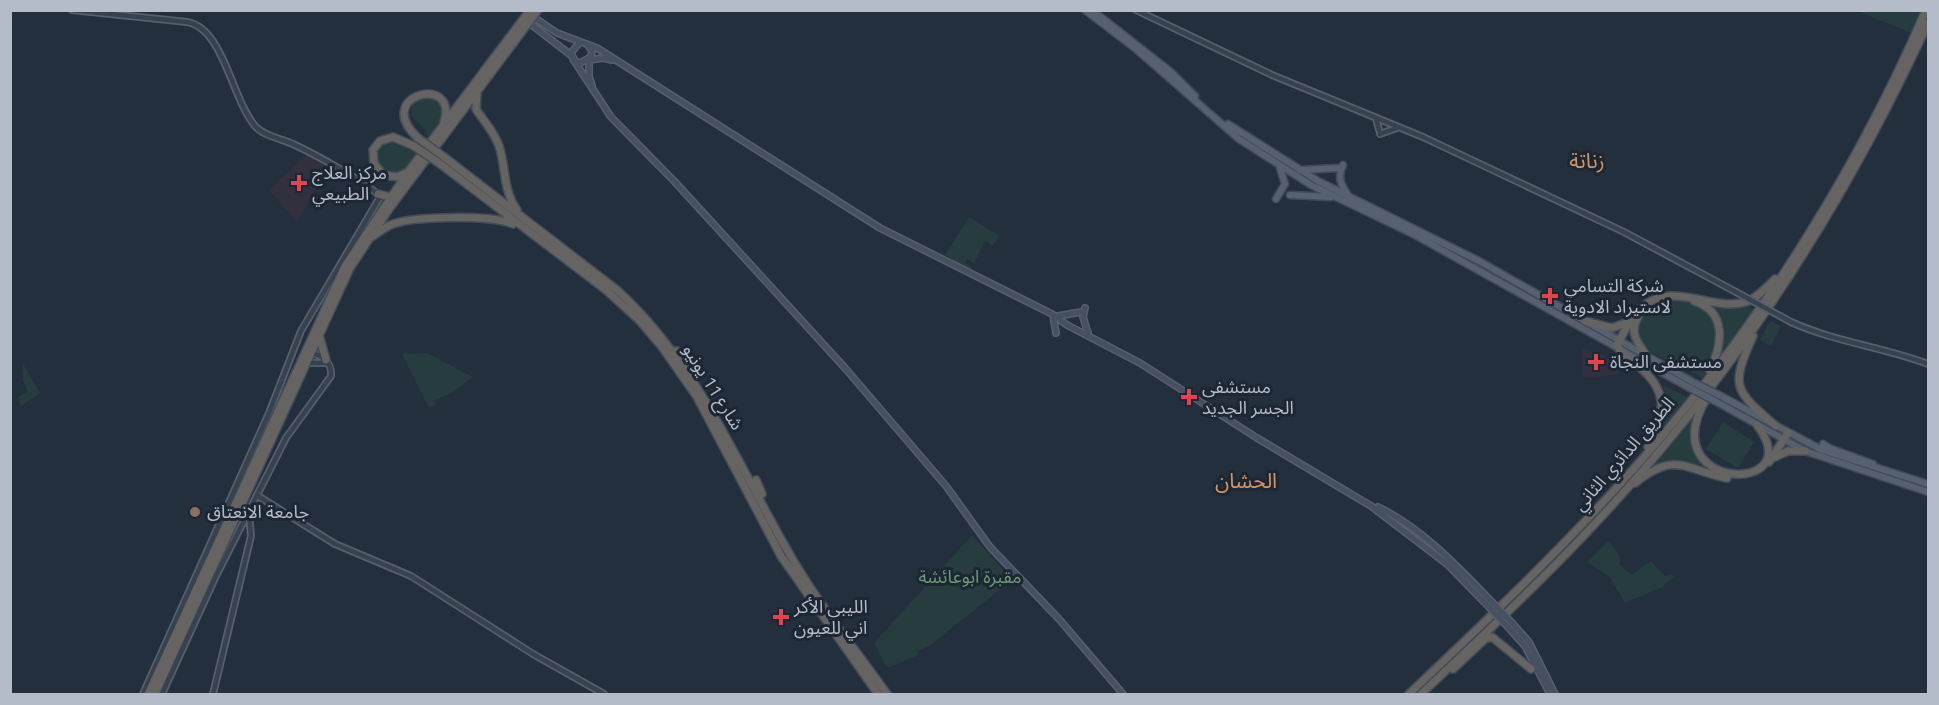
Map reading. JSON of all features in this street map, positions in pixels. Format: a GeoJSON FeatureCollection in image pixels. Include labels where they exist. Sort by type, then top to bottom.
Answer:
{"type":"FeatureCollection","features":[{"type":"Feature","properties":{"kind":"highway","name":"الطريق الدائري الثاني"},"geometry":{"type":"LineString","coordinates":[[1408,694],[1533,575],[1622,482],[1700,389],[1743,332],[1787,266],[1882,103],[1926,10]]}},
{"type":"Feature","properties":{"kind":"highway"},"geometry":{"type":"LineString","coordinates":[[308,352],[350,268],[370,237],[530,15]]}},
{"type":"Feature","properties":{"kind":"highway"},"geometry":{"type":"LineString","coordinates":[[155,694],[345,266],[408,172],[530,15]]}},
{"type":"Feature","properties":{"kind":"highway","name":"الطريق الدائري الثاني"},"geometry":{"type":"LineString","coordinates":[[1421,694],[1561,560],[1626,491],[1725,370],[1814,239],[1849,180],[1929,23]]}},
{"type":"Feature","properties":{"kind":"highway"},"geometry":{"type":"LineString","coordinates":[[480,87],[476,109],[495,135],[510,198],[524,219]]}},
{"type":"Feature","properties":{"kind":"highway","name":"شارع 11 يونيو"},"geometry":{"type":"LineString","coordinates":[[443,125],[446,112],[439,98],[426,93],[416,95],[406,106],[404,115],[411,130],[418,138],[524,219],[528,228],[606,290],[640,321],[697,397],[765,508],[806,581],[888,694]]}},
{"type":"Feature","properties":{"kind":"highway","name":"شارع 11 يونيو"},"geometry":{"type":"LineString","coordinates":[[408,172],[398,177],[383,175],[374,164],[372,153],[375,146],[387,137],[398,137],[414,146],[617,290],[640,310],[705,396],[781,556],[878,694]]}},
{"type":"Feature","properties":{"kind":"highway"},"geometry":{"type":"LineString","coordinates":[[378,194],[390,197]]}},
{"type":"Feature","properties":{"kind":"highway"},"geometry":{"type":"LineString","coordinates":[[370,237],[391,225],[421,220],[489,218],[528,228]]}},
{"type":"Feature","properties":{"kind":"highway"},"geometry":{"type":"LineString","coordinates":[[1622,482],[1648,446],[1658,427],[1662,402],[1655,381],[1620,352],[1618,343],[1631,321],[1644,306],[1666,296],[1685,296],[1728,303],[1747,301],[1760,294],[1787,266]]}},
{"type":"Feature","properties":{"kind":"highway"},"geometry":{"type":"LineString","coordinates":[[1646,355],[1634,332],[1636,320],[1646,309],[1659,302],[1677,298],[1689,299],[1706,306],[1718,321],[1721,337],[1719,352],[1700,389]]}},
{"type":"Feature","properties":{"kind":"highway"},"geometry":{"type":"LineString","coordinates":[[1585,321],[1612,328],[1631,321]]}},
{"type":"Feature","properties":{"kind":"highway"},"geometry":{"type":"LineString","coordinates":[[1758,323],[1741,361],[1738,381],[1747,401],[1776,426]]}},
{"type":"Feature","properties":{"kind":"highway"},"geometry":{"type":"LineString","coordinates":[[319,334],[327,362]]}},
{"type":"Feature","properties":{"kind":"highway"},"geometry":{"type":"LineString","coordinates":[[667,343],[689,361]]}},
{"type":"Feature","properties":{"kind":"highway"},"geometry":{"type":"LineString","coordinates":[[148,694],[188,603],[303,363]]}},
{"type":"Feature","properties":{"kind":"highway"},"geometry":{"type":"LineString","coordinates":[[1725,370],[1696,419],[1695,430],[1699,450],[1715,469],[1725,474],[1746,474],[1762,465],[1770,455],[1770,442],[1758,425]]}},
{"type":"Feature","properties":{"kind":"highway"},"geometry":{"type":"LineString","coordinates":[[1773,458],[1786,437]]}},
{"type":"Feature","properties":{"kind":"highway"},"geometry":{"type":"LineString","coordinates":[[1626,491],[1647,474],[1666,465],[1686,465],[1732,479],[1757,473],[1773,458],[1784,452],[1805,451]]}},
{"type":"Feature","properties":{"kind":"highway"},"geometry":{"type":"LineString","coordinates":[[756,480],[764,499],[765,508]]}},
{"type":"Feature","properties":{"kind":"highway"},"geometry":{"type":"LineString","coordinates":[[1445,672],[1454,668],[1485,639],[1492,638],[1531,669]]}},
{"type":"Feature","properties":{"kind":"main road"},"geometry":{"type":"LineString","coordinates":[[1085,10],[1112,28],[1241,135],[1299,170],[1418,229],[1585,321],[1618,343],[1646,355],[1690,384]]}},
{"type":"Feature","properties":{"kind":"main road"},"geometry":{"type":"LineString","coordinates":[[1092,10],[1239,139],[1334,198],[1415,235],[1690,384],[1776,426],[1786,437],[1805,451],[1929,492]]}},
{"type":"Feature","properties":{"kind":"main road"},"geometry":{"type":"LineString","coordinates":[[530,15],[557,33],[579,43],[587,44],[619,63],[880,228],[1054,315],[1173,382]]}},
{"type":"Feature","properties":{"kind":"main road"},"geometry":{"type":"LineString","coordinates":[[530,15],[580,63],[603,58],[619,63]]}},
{"type":"Feature","properties":{"kind":"main road"},"geometry":{"type":"LineString","coordinates":[[579,43],[572,48],[572,57],[600,101],[844,368],[946,486],[990,547],[1059,620],[1123,694]]}},
{"type":"Feature","properties":{"kind":"main road"},"geometry":{"type":"LineString","coordinates":[[587,44],[592,51],[589,60],[589,80],[600,101]]}},
{"type":"Feature","properties":{"kind":"main road"},"geometry":{"type":"LineString","coordinates":[[1276,199],[1285,184],[1285,177],[1278,165]]}},
{"type":"Feature","properties":{"kind":"main road"},"geometry":{"type":"LineString","coordinates":[[1299,170],[1340,167],[1340,183],[1348,196]]}},
{"type":"Feature","properties":{"kind":"main road"},"geometry":{"type":"LineString","coordinates":[[1290,195],[1334,198]]}},
{"type":"Feature","properties":{"kind":"main road"},"geometry":{"type":"LineString","coordinates":[[1054,315],[1083,310],[1088,333]]}},
{"type":"Feature","properties":{"kind":"main road"},"geometry":{"type":"LineString","coordinates":[[1054,315],[1056,333]]}},
{"type":"Feature","properties":{"kind":"main road"},"geometry":{"type":"LineString","coordinates":[[1065,322],[1173,382],[1387,517],[1452,569],[1490,604],[1534,650],[1555,694]]}},
{"type":"Feature","properties":{"kind":"main road"},"geometry":{"type":"LineString","coordinates":[[1717,398],[1758,425],[1786,437],[1929,484]]}},
{"type":"Feature","properties":{"kind":"main road"},"geometry":{"type":"LineString","coordinates":[[1823,444],[1875,465],[1884,471]]}},
{"type":"Feature","properties":{"kind":"main road"},"geometry":{"type":"LineString","coordinates":[[1510,625],[1525,646],[1550,694]]}},
{"type":"Feature","properties":{"kind":"street"},"geometry":{"type":"LineString","coordinates":[[72,10],[187,22],[201,27],[212,41],[256,128],[301,148],[378,194],[378,202],[301,331],[269,413],[188,603]]}},
{"type":"Feature","properties":{"kind":"street"},"geometry":{"type":"LineString","coordinates":[[1136,10],[1262,71],[1400,127],[1624,232],[1791,322],[1826,337],[1887,350],[1929,364]]}},
{"type":"Feature","properties":{"kind":"street"},"geometry":{"type":"LineString","coordinates":[[1376,118],[1380,132],[1400,127]]}},
{"type":"Feature","properties":{"kind":"street"},"geometry":{"type":"LineString","coordinates":[[162,694],[215,578],[286,438],[331,376],[327,362],[308,352]]}},
{"type":"Feature","properties":{"kind":"street"},"geometry":{"type":"LineString","coordinates":[[303,363],[327,362]]}},
{"type":"Feature","properties":{"kind":"street"},"geometry":{"type":"LineString","coordinates":[[258,496],[335,544],[411,576],[533,654],[604,694]]}},
{"type":"Feature","properties":{"kind":"street"},"geometry":{"type":"LineString","coordinates":[[213,694],[250,536],[249,514]]}},
{"type":"Feature","properties":{"kind":"street"},"geometry":{"type":"LineString","coordinates":[[144,694],[178,625]]}},
{"type":"Feature","properties":{"kind":"shaded area"},"geometry":{"type":"Polygon","coordinates":[[[307,154],[328,169],[297,222],[269,190],[307,154]]]}},
{"type":"Feature","properties":{"kind":"shaded area","name":"مستشفى النجاة"},"geometry":{"type":"Polygon","coordinates":[[[1582,348],[1603,355],[1619,367],[1618,375],[1583,378],[1582,348]]]}},
{"type":"Feature","properties":{"kind":"green space"},"geometry":{"type":"Polygon","coordinates":[[[1858,11],[1920,11],[1911,33],[1858,11]]]}},
{"type":"Feature","properties":{"kind":"green space"},"geometry":{"type":"Polygon","coordinates":[[[420,97],[436,97],[443,106],[441,123],[428,140],[426,131],[411,115],[412,105],[420,97]]]}},
{"type":"Feature","properties":{"kind":"green space"},"geometry":{"type":"Polygon","coordinates":[[[390,141],[401,143],[417,154],[405,167],[395,173],[386,173],[380,169],[377,162],[377,154],[381,146],[390,141]]]}},
{"type":"Feature","properties":{"kind":"green space"},"geometry":{"type":"Polygon","coordinates":[[[969,217],[1000,236],[992,246],[985,241],[974,263],[967,259],[965,263],[972,267],[970,271],[945,255],[969,217]]]}},
{"type":"Feature","properties":{"kind":"green space"},"geometry":{"type":"Polygon","coordinates":[[[1677,298],[1742,302],[1755,310],[1707,380],[1640,347],[1638,343],[1637,324],[1643,312],[1655,304],[1677,298]]]}},
{"type":"Feature","properties":{"kind":"green space"},"geometry":{"type":"Polygon","coordinates":[[[1770,321],[1781,326],[1771,346],[1760,340],[1770,321]]]}},
{"type":"Feature","properties":{"kind":"green space"},"geometry":{"type":"Polygon","coordinates":[[[427,353],[473,377],[450,394],[435,400],[436,404],[429,408],[402,354],[427,353]]]}},
{"type":"Feature","properties":{"kind":"green space"},"geometry":{"type":"Polygon","coordinates":[[[23,364],[40,393],[21,406],[18,397],[28,392],[23,381],[23,364]]]}},
{"type":"Feature","properties":{"kind":"green space"},"geometry":{"type":"Polygon","coordinates":[[[1663,385],[1687,397],[1659,433],[1667,403],[1663,385]]]}},
{"type":"Feature","properties":{"kind":"green space"},"geometry":{"type":"Polygon","coordinates":[[[1704,402],[1695,431],[1704,459],[1730,476],[1676,464],[1636,481],[1704,402]]]}},
{"type":"Feature","properties":{"kind":"green space"},"geometry":{"type":"Polygon","coordinates":[[[1723,422],[1754,442],[1738,468],[1706,449],[1723,422]]]}},
{"type":"Feature","properties":{"kind":"green space","name":"مقبرة ابوعائشة"},"geometry":{"type":"Polygon","coordinates":[[[972,535],[1012,580],[929,646],[917,651],[918,655],[887,668],[874,643],[972,535]]]}},
{"type":"Feature","properties":{"kind":"green space"},"geometry":{"type":"Polygon","coordinates":[[[1609,540],[1621,558],[1619,564],[1631,575],[1651,561],[1665,576],[1670,574],[1674,577],[1662,587],[1625,603],[1609,576],[1587,562],[1609,540]]]}},
{"type":"Feature","properties":{"kind":"place","name":"مركز العلاج الطبيعي"},"geometry":{"type":"Point","coordinates":[299,183]}},
{"type":"Feature","properties":{"kind":"place","name":"شركة التسامي لاستيراد الادوية"},"geometry":{"type":"Point","coordinates":[1550,296]}},
{"type":"Feature","properties":{"kind":"place","name":"مستشفى النجاة"},"geometry":{"type":"Point","coordinates":[1596,362]}},
{"type":"Feature","properties":{"kind":"place","name":"مستشفى الجسر الجديد"},"geometry":{"type":"Point","coordinates":[1189,397]}},
{"type":"Feature","properties":{"kind":"place","name":"جامعة الانعتاق"},"geometry":{"type":"Point","coordinates":[195,512]}},
{"type":"Feature","properties":{"kind":"place","name":"الليبي الأكر اني للعيون"},"geometry":{"type":"Point","coordinates":[781,617]}},
{"type":"Feature","properties":{"kind":"district","name":"زناتة"},"geometry":{"type":"Point","coordinates":[1587,161]}},
{"type":"Feature","properties":{"kind":"district","name":"الحشان"},"geometry":{"type":"Point","coordinates":[1246,481]}}]}
